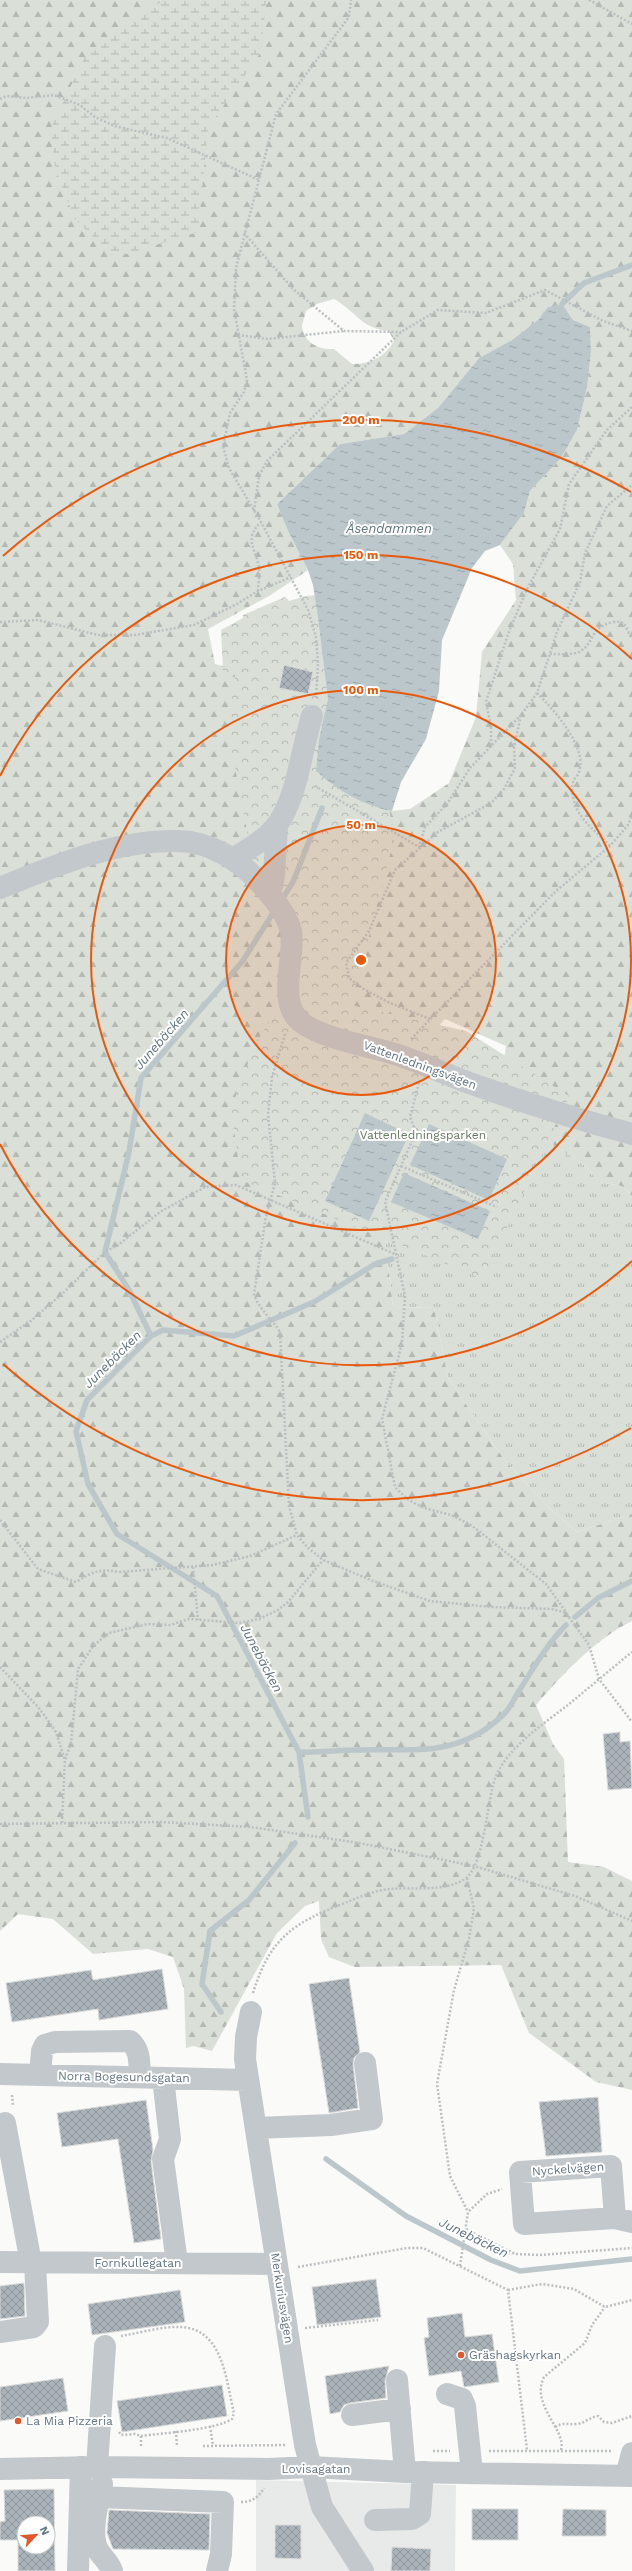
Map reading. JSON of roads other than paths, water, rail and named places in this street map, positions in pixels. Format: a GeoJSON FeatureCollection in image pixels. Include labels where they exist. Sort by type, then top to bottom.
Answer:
{"type":"FeatureCollection","features":[{"type":"Feature","properties":{"kind":"street"},"geometry":{"type":"LineString","coordinates":[[270,895],[274,875],[277,825],[298,778],[312,716]]}},
{"type":"Feature","properties":{"kind":"street"},"geometry":{"type":"LineString","coordinates":[[233,859],[255,845],[277,825]]}},
{"type":"Feature","properties":{"kind":"street","name":"Vattenledningsvägen"},"geometry":{"type":"LineString","coordinates":[[0,888],[50,868],[108,850],[149,843],[179,841],[202,845],[233,859],[252,874],[270,895],[286,920],[291,931],[288,973],[289,993],[293,1010],[300,1021],[316,1031],[399,1055],[423,1066],[558,1114],[632,1134]]}},
{"type":"Feature","properties":{"kind":"street","name":"Merkuriusvägen"},"geometry":{"type":"LineString","coordinates":[[251,2012],[245,2059],[287,2331],[310,2467],[322,2507],[363,2571]]}},
{"type":"Feature","properties":{"kind":"street"},"geometry":{"type":"LineString","coordinates":[[40,2075],[42,2051],[46,2045],[55,2042],[130,2041],[136,2047],[139,2055],[140,2077]]}},
{"type":"Feature","properties":{"kind":"street"},"geometry":{"type":"LineString","coordinates":[[256,2128],[332,2125],[372,2119],[365,2063]]}},
{"type":"Feature","properties":{"kind":"street","name":"Norra Bogesundsgatan"},"geometry":{"type":"LineString","coordinates":[[5,2074],[248,2080]]}},
{"type":"Feature","properties":{"kind":"street"},"geometry":{"type":"LineString","coordinates":[[163,2078],[170,2139],[163,2159],[177,2263]]}},
{"type":"Feature","properties":{"kind":"street"},"geometry":{"type":"LineString","coordinates":[[0,2332],[34,2327],[38,2322],[33,2263],[5,2123]]}},
{"type":"Feature","properties":{"kind":"street","name":"Nyckelvägen"},"geometry":{"type":"LineString","coordinates":[[611,2166],[624,2220],[524,2224],[520,2172],[611,2166]]}},
{"type":"Feature","properties":{"kind":"street","name":"Fornkullegatan"},"geometry":{"type":"LineString","coordinates":[[0,2262],[177,2263],[277,2267]]}},
{"type":"Feature","properties":{"kind":"street"},"geometry":{"type":"LineString","coordinates":[[78,2571],[95,2467],[105,2346]]}},
{"type":"Feature","properties":{"kind":"street"},"geometry":{"type":"LineString","coordinates":[[375,2520],[412,2519],[420,2514],[414,2472],[400,2408],[397,2380]]}},
{"type":"Feature","properties":{"kind":"street"},"geometry":{"type":"LineString","coordinates":[[447,2394],[462,2399],[465,2406],[472,2473]]}},
{"type":"Feature","properties":{"kind":"street"},"geometry":{"type":"LineString","coordinates":[[352,2415],[400,2408]]}},
{"type":"Feature","properties":{"kind":"street"},"geometry":{"type":"LineString","coordinates":[[629,2476],[632,2453]]}},
{"type":"Feature","properties":{"kind":"street"},"geometry":{"type":"LineString","coordinates":[[95,2467],[98,2497],[95,2538],[97,2549],[109,2563],[112,2571]]}},
{"type":"Feature","properties":{"kind":"street","name":"Lovisagatan"},"geometry":{"type":"LineString","coordinates":[[0,2470],[95,2467],[268,2469],[310,2467],[414,2472],[629,2476]]}},
{"type":"Feature","properties":{"kind":"street"},"geometry":{"type":"LineString","coordinates":[[98,2497],[223,2502],[221,2554],[217,2571]]}},
{"type":"Feature","properties":{"kind":"water","name":"Åsendammen"},"geometry":{"type":"Polygon","coordinates":[[[562,304],[573,320],[590,327],[591,351],[587,388],[577,430],[561,458],[530,491],[524,513],[500,545],[485,551],[472,568],[442,640],[439,691],[426,739],[401,782],[392,811],[371,805],[342,791],[316,771],[319,740],[328,699],[318,617],[313,585],[308,570],[288,531],[277,504],[340,444],[404,434],[438,408],[479,358],[512,340],[538,320],[548,307],[562,304]]]}},
{"type":"Feature","properties":{"kind":"water"},"geometry":{"type":"Polygon","coordinates":[[[365,1113],[409,1134],[369,1221],[325,1201],[365,1113]]]}},
{"type":"Feature","properties":{"kind":"water"},"geometry":{"type":"Polygon","coordinates":[[[429,1124],[507,1159],[489,1200],[410,1165],[429,1124]]]}},
{"type":"Feature","properties":{"kind":"water"},"geometry":{"type":"Polygon","coordinates":[[[404,1173],[490,1211],[478,1239],[391,1202],[404,1173]]]}},
{"type":"Feature","properties":{"kind":"waterway"},"geometry":{"type":"LineString","coordinates":[[562,304],[584,283],[632,265]]}},
{"type":"Feature","properties":{"kind":"waterway","name":"Junebäcken"},"geometry":{"type":"LineString","coordinates":[[281,901],[293,882],[322,808]]}},
{"type":"Feature","properties":{"kind":"waterway","name":"Junebäcken"},"geometry":{"type":"LineString","coordinates":[[275,910],[242,962],[141,1078],[129,1152],[105,1252],[129,1290],[151,1336],[87,1400],[76,1431],[88,1484],[117,1534],[217,1596],[299,1752],[308,1817]]}},
{"type":"Feature","properties":{"kind":"waterway"},"geometry":{"type":"LineString","coordinates":[[151,1336],[163,1330],[234,1336],[314,1302],[375,1264],[392,1259]]}},
{"type":"Feature","properties":{"kind":"waterway"},"geometry":{"type":"LineString","coordinates":[[575,1617],[598,1598],[632,1581]]}},
{"type":"Feature","properties":{"kind":"waterway"},"geometry":{"type":"LineString","coordinates":[[299,1752],[416,1750],[452,1745],[470,1738],[487,1728],[506,1712],[541,1657],[559,1632],[566,1625]]}},
{"type":"Feature","properties":{"kind":"waterway","name":"Junebäcken"},"geometry":{"type":"LineString","coordinates":[[221,2012],[202,1984],[210,1931],[249,1900],[295,1843]]}},
{"type":"Feature","properties":{"kind":"waterway","name":"Junebäcken"},"geometry":{"type":"LineString","coordinates":[[326,2159],[406,2216],[491,2260],[520,2271],[632,2259]]}},
{"type":"Feature","properties":{"kind":"place","name":"Gräshagskyrkan"},"geometry":{"type":"Point","coordinates":[461,2355]}},
{"type":"Feature","properties":{"kind":"place","name":"La Mia Pizzeria"},"geometry":{"type":"Point","coordinates":[18,2421]}},
{"type":"Feature","properties":{"kind":"park label","name":"Vattenledningsparken"},"geometry":{"type":"Point","coordinates":[423,1135]}}]}
